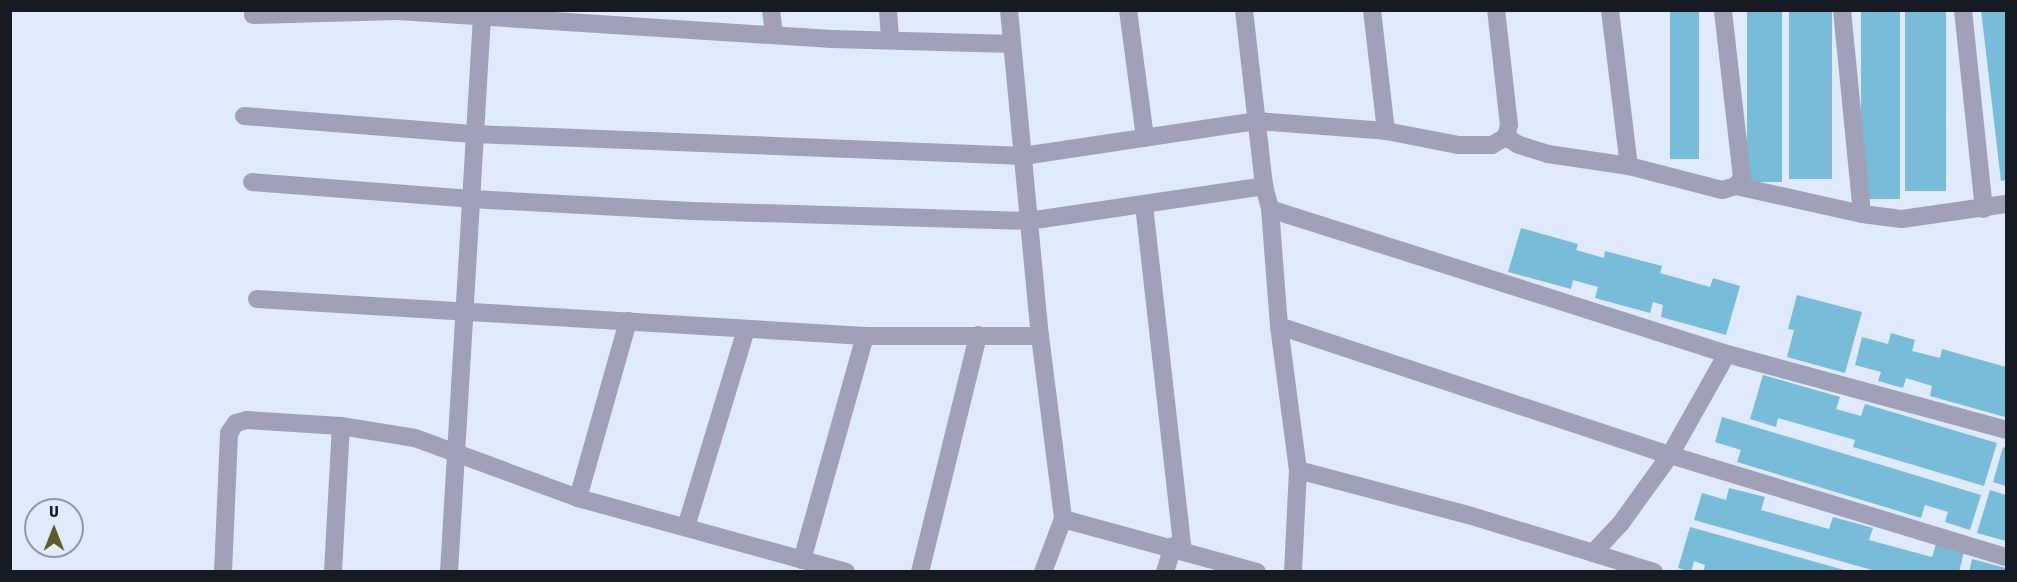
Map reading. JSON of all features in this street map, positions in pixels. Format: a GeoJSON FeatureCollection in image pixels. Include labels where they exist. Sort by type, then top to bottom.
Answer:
{"type":"FeatureCollection","features":[{"type":"Feature","properties":{"kind":"street"},"geometry":{"type":"LineString","coordinates":[[771,10],[774,35]]}},
{"type":"Feature","properties":{"kind":"street"},"geometry":{"type":"LineString","coordinates":[[888,10],[890,40]]}},
{"type":"Feature","properties":{"kind":"street"},"geometry":{"type":"LineString","coordinates":[[1009,10],[1040,336],[1063,519],[1043,572]]}},
{"type":"Feature","properties":{"kind":"street"},"geometry":{"type":"LineString","coordinates":[[1128,10],[1144,138]]}},
{"type":"Feature","properties":{"kind":"street"},"geometry":{"type":"LineString","coordinates":[[1244,10],[1264,182],[1270,209],[1279,326],[1298,470],[1293,572]]}},
{"type":"Feature","properties":{"kind":"street"},"geometry":{"type":"LineString","coordinates":[[1372,10],[1386,131]]}},
{"type":"Feature","properties":{"kind":"street"},"geometry":{"type":"LineString","coordinates":[[244,116],[475,138],[1023,160],[1144,138],[1258,125],[1386,131],[1458,145],[1492,145],[1506,137],[1509,125],[1496,10]]}},
{"type":"Feature","properties":{"kind":"street"},"geometry":{"type":"LineString","coordinates":[[1610,10],[1629,166]]}},
{"type":"Feature","properties":{"kind":"street"},"geometry":{"type":"LineString","coordinates":[[1723,10],[1742,178],[1736,186]]}},
{"type":"Feature","properties":{"kind":"street"},"geometry":{"type":"LineString","coordinates":[[1842,10],[1862,214]]}},
{"type":"Feature","properties":{"kind":"street"},"geometry":{"type":"LineString","coordinates":[[1963,10],[1984,208]]}},
{"type":"Feature","properties":{"kind":"street"},"geometry":{"type":"LineString","coordinates":[[253,15],[283,12],[398,11],[482,16],[657,19],[774,35],[1012,44]]}},
{"type":"Feature","properties":{"kind":"street"},"geometry":{"type":"LineString","coordinates":[[449,572],[482,16]]}},
{"type":"Feature","properties":{"kind":"street"},"geometry":{"type":"LineString","coordinates":[[1506,137],[1519,145],[1548,154],[1629,166],[1722,190],[1736,186],[1862,214],[1902,219],[2007,204]]}},
{"type":"Feature","properties":{"kind":"street"},"geometry":{"type":"LineString","coordinates":[[252,182],[692,211],[1028,217],[1143,205],[1264,182]]}},
{"type":"Feature","properties":{"kind":"street"},"geometry":{"type":"LineString","coordinates":[[1143,205],[1178,548],[1165,572]]}},
{"type":"Feature","properties":{"kind":"street"},"geometry":{"type":"LineString","coordinates":[[1270,209],[1727,354],[2007,430]]}},
{"type":"Feature","properties":{"kind":"street"},"geometry":{"type":"LineString","coordinates":[[257,299],[865,336],[1040,336]]}},
{"type":"Feature","properties":{"kind":"street"},"geometry":{"type":"LineString","coordinates":[[578,498],[628,321]]}},
{"type":"Feature","properties":{"kind":"street"},"geometry":{"type":"LineString","coordinates":[[1279,326],[1670,455],[2007,557]]}},
{"type":"Feature","properties":{"kind":"street"},"geometry":{"type":"LineString","coordinates":[[686,527],[746,329]]}},
{"type":"Feature","properties":{"kind":"street"},"geometry":{"type":"LineString","coordinates":[[920,572],[978,335]]}},
{"type":"Feature","properties":{"kind":"street"},"geometry":{"type":"LineString","coordinates":[[802,560],[865,336]]}},
{"type":"Feature","properties":{"kind":"street"},"geometry":{"type":"LineString","coordinates":[[1593,553],[1621,523],[1670,455],[1727,354]]}},
{"type":"Feature","properties":{"kind":"street"},"geometry":{"type":"LineString","coordinates":[[223,572],[230,433],[233,427],[247,420],[340,426],[415,438],[578,498],[846,572]]}},
{"type":"Feature","properties":{"kind":"street"},"geometry":{"type":"LineString","coordinates":[[333,572],[340,426]]}},
{"type":"Feature","properties":{"kind":"street"},"geometry":{"type":"LineString","coordinates":[[1298,470],[1465,514],[1654,572]]}},
{"type":"Feature","properties":{"kind":"street"},"geometry":{"type":"LineString","coordinates":[[1063,519],[1178,548],[1257,572]]}},
{"type":"Feature","properties":{"kind":"building"},"geometry":{"type":"Polygon","coordinates":[[[1670,10],[1699,10],[1699,159],[1670,159],[1670,10]]]}},
{"type":"Feature","properties":{"kind":"building"},"geometry":{"type":"Polygon","coordinates":[[[1747,10],[1782,10],[1782,182],[1747,182],[1747,10]]]}},
{"type":"Feature","properties":{"kind":"building"},"geometry":{"type":"Polygon","coordinates":[[[1789,10],[1832,10],[1832,179],[1789,179],[1789,10]]]}},
{"type":"Feature","properties":{"kind":"building"},"geometry":{"type":"Polygon","coordinates":[[[1861,10],[1900,10],[1900,199],[1861,199],[1861,10]]]}},
{"type":"Feature","properties":{"kind":"building"},"geometry":{"type":"Polygon","coordinates":[[[1905,10],[1946,10],[1946,191],[1905,191],[1905,10]]]}},
{"type":"Feature","properties":{"kind":"building"},"geometry":{"type":"Polygon","coordinates":[[[1981,10],[2006,10],[2006,180],[2001,181],[1981,10]]]}},
{"type":"Feature","properties":{"kind":"building"},"geometry":{"type":"Polygon","coordinates":[[[1521,228],[1578,244],[1576,250],[1604,258],[1605,251],[1662,266],[1660,273],[1710,287],[1713,278],[1740,286],[1726,335],[1661,317],[1663,305],[1653,302],[1650,313],[1595,298],[1598,287],[1573,280],[1571,289],[1508,272],[1521,228]]]}},
{"type":"Feature","properties":{"kind":"building"},"geometry":{"type":"Polygon","coordinates":[[[1797,295],[1862,312],[1845,373],[1787,357],[1794,330],[1788,329],[1797,295]]]}},
{"type":"Feature","properties":{"kind":"building"},"geometry":{"type":"Polygon","coordinates":[[[1891,333],[1915,340],[1912,351],[1940,358],[1942,349],[2006,367],[2005,417],[1930,396],[1932,386],[1906,378],[1903,388],[1878,381],[1881,372],[1855,365],[1862,337],[1888,344],[1891,333]]]}},
{"type":"Feature","properties":{"kind":"building"},"geometry":{"type":"Polygon","coordinates":[[[1763,375],[1840,397],[1836,409],[1861,416],[1865,404],[1997,443],[1984,486],[1853,447],[1855,440],[1778,418],[1776,427],[1750,419],[1763,375]]]}},
{"type":"Feature","properties":{"kind":"building"},"geometry":{"type":"Polygon","coordinates":[[[1722,417],[1981,495],[1970,530],[1945,522],[1948,512],[1925,505],[1921,518],[1737,462],[1741,450],[1715,442],[1722,417]]]}},
{"type":"Feature","properties":{"kind":"building"},"geometry":{"type":"Polygon","coordinates":[[[2003,447],[2006,448],[2006,486],[1993,482],[2003,447]]]}},
{"type":"Feature","properties":{"kind":"building"},"geometry":{"type":"Polygon","coordinates":[[[1729,488],[1765,497],[1761,510],[1829,529],[1833,517],[1873,528],[1869,540],[1932,557],[1936,544],[1964,552],[1959,572],[1879,572],[1694,520],[1702,493],[1726,500],[1729,488]]]}},
{"type":"Feature","properties":{"kind":"building"},"geometry":{"type":"Polygon","coordinates":[[[1990,490],[2006,495],[2006,541],[1977,533],[1990,490]]]}},
{"type":"Feature","properties":{"kind":"building"},"geometry":{"type":"Polygon","coordinates":[[[1690,527],[1848,572],[1703,572],[1705,565],[1694,561],[1691,572],[1678,568],[1690,527]]]}},
{"type":"Feature","properties":{"kind":"building"},"geometry":{"type":"Polygon","coordinates":[[[1972,559],[2006,568],[2006,572],[1969,572],[1972,559]]]}}]}
